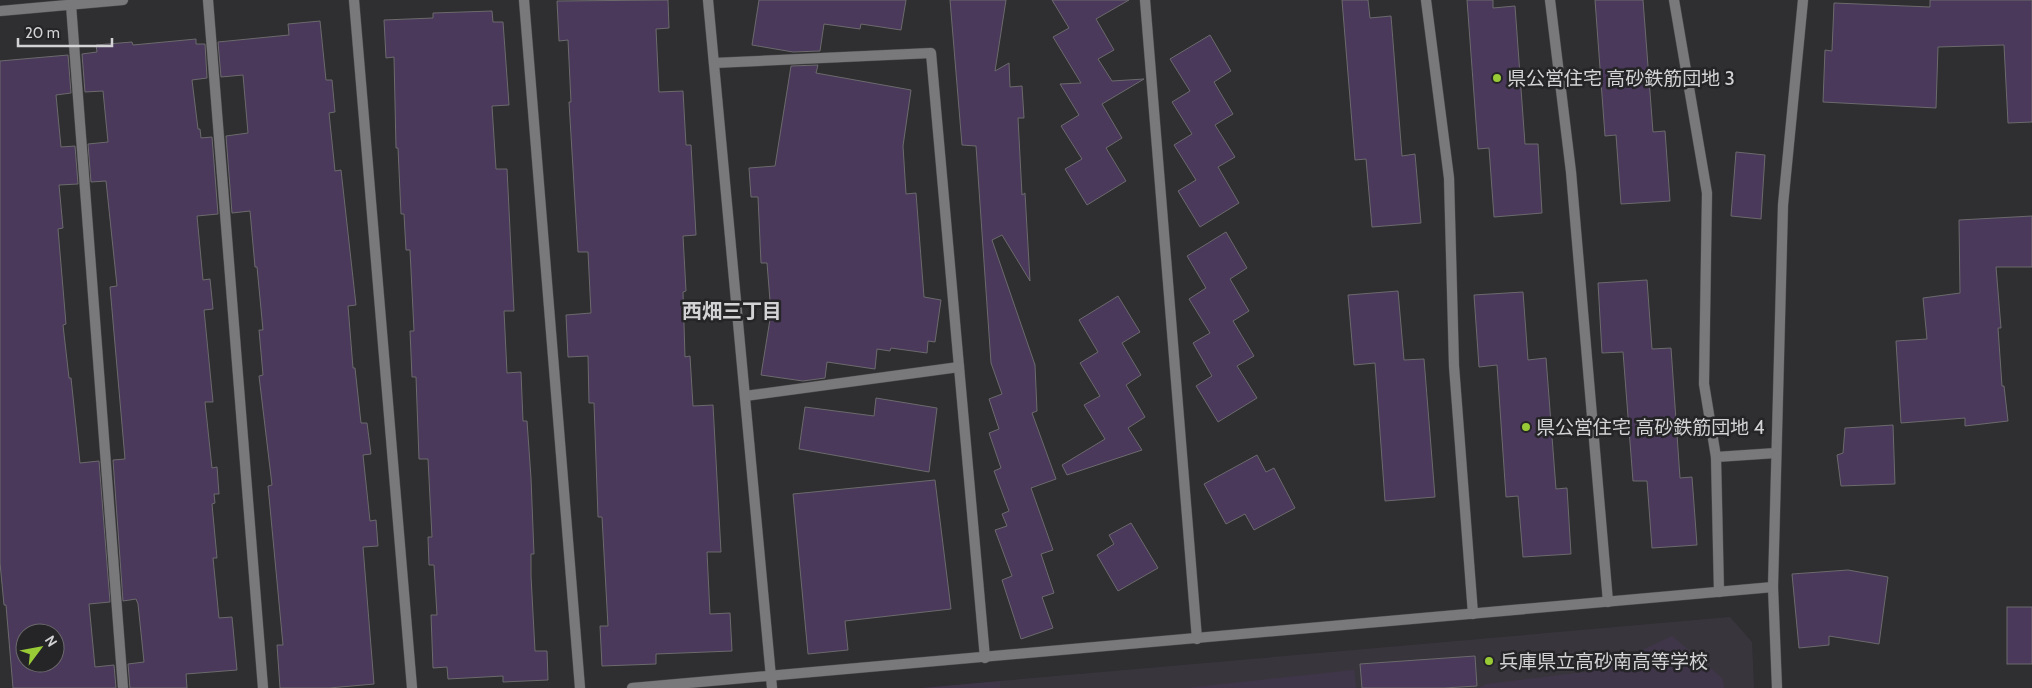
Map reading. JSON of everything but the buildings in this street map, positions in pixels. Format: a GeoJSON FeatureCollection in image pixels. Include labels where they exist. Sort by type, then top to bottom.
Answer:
{"type":"FeatureCollection","features":[{"type":"Feature","properties":{"kind":"street"},"geometry":{"type":"LineString","coordinates":[[0,11],[123,0]]}},
{"type":"Feature","properties":{"kind":"street"},"geometry":{"type":"LineString","coordinates":[[208,0],[264,688]]}},
{"type":"Feature","properties":{"kind":"street"},"geometry":{"type":"LineString","coordinates":[[354,0],[412,688]]}},
{"type":"Feature","properties":{"kind":"street"},"geometry":{"type":"LineString","coordinates":[[524,0],[580,688]]}},
{"type":"Feature","properties":{"kind":"street"},"geometry":{"type":"LineString","coordinates":[[708,0],[772,688]]}},
{"type":"Feature","properties":{"kind":"street"},"geometry":{"type":"LineString","coordinates":[[1145,0],[1196,639]]}},
{"type":"Feature","properties":{"kind":"street"},"geometry":{"type":"LineString","coordinates":[[1426,0],[1449,178],[1454,366],[1473,614]]}},
{"type":"Feature","properties":{"kind":"street"},"geometry":{"type":"LineString","coordinates":[[1550,0],[1571,172],[1608,602]]}},
{"type":"Feature","properties":{"kind":"street"},"geometry":{"type":"LineString","coordinates":[[1674,0],[1707,193],[1704,384],[1716,457],[1719,592]]}},
{"type":"Feature","properties":{"kind":"street"},"geometry":{"type":"LineString","coordinates":[[1777,688],[1773,588],[1783,205],[1803,0]]}},
{"type":"Feature","properties":{"kind":"street"},"geometry":{"type":"LineString","coordinates":[[71,5],[123,688]]}},
{"type":"Feature","properties":{"kind":"street"},"geometry":{"type":"LineString","coordinates":[[714,63],[931,53],[985,658]]}},
{"type":"Feature","properties":{"kind":"street"},"geometry":{"type":"LineString","coordinates":[[745,396],[959,367]]}},
{"type":"Feature","properties":{"kind":"street"},"geometry":{"type":"LineString","coordinates":[[1716,457],[1776,453]]}},
{"type":"Feature","properties":{"kind":"street"},"geometry":{"type":"LineString","coordinates":[[632,688],[1773,588]]}},
{"type":"Feature","properties":{"kind":"shaded area","name":"兵庫県立高砂南高等学校"},"geometry":{"type":"Polygon","coordinates":[[[1730,617],[1752,642],[1754,688],[1000,688],[1000,681],[1730,617]]]}},
{"type":"Feature","properties":{"kind":"shaded area"},"geometry":{"type":"Polygon","coordinates":[[[1672,636],[1722,678],[1724,688],[1479,688],[1487,684],[1601,670],[1672,636]]]}},
{"type":"Feature","properties":{"kind":"shaded area"},"geometry":{"type":"Polygon","coordinates":[[[1354,670],[1356,688],[1187,688],[1354,670]]]}},
{"type":"Feature","properties":{"kind":"shaded area"},"geometry":{"type":"Polygon","coordinates":[[[1000,681],[1000,688],[922,688],[1000,681]]]}},
{"type":"Feature","properties":{"kind":"place","name":"県公営住宅 高砂鉄筋団地 3"},"geometry":{"type":"Point","coordinates":[1497,78]}},
{"type":"Feature","properties":{"kind":"place","name":"県公営住宅 高砂鉄筋団地 4"},"geometry":{"type":"Point","coordinates":[1526,427]}},
{"type":"Feature","properties":{"kind":"place","name":"兵庫県立高砂南高等学校"},"geometry":{"type":"Point","coordinates":[1489,661]}},
{"type":"Feature","properties":{"kind":"district","name":"西畑三丁目"},"geometry":{"type":"Point","coordinates":[732,311]}}]}
